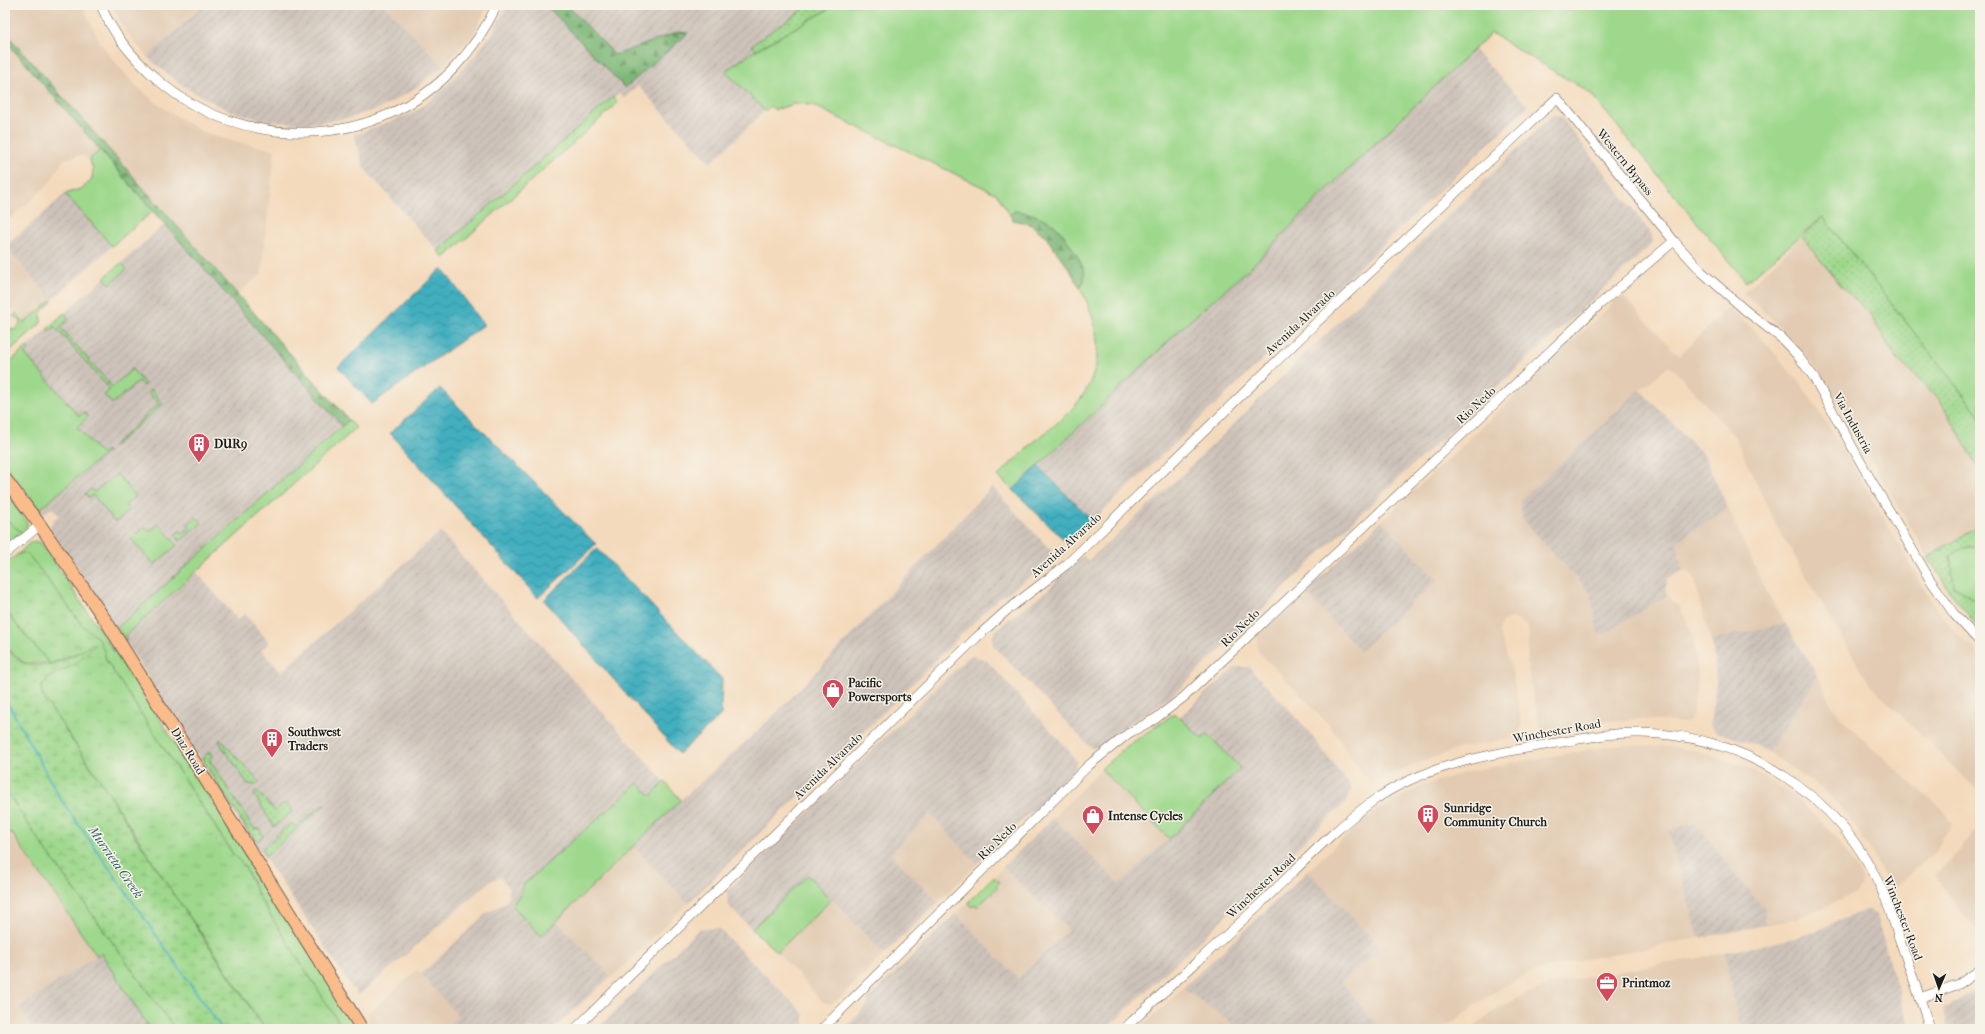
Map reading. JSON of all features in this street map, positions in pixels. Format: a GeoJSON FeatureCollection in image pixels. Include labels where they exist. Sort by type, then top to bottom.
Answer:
{"type":"FeatureCollection","features":[{"type":"Feature","properties":{"kind":"main road","name":"Diaz Road"},"geometry":{"type":"LineString","coordinates":[[5,479],[40,525],[108,624],[362,1029]]}},
{"type":"Feature","properties":{"kind":"street"},"geometry":{"type":"LineString","coordinates":[[101,5],[105,16],[132,54],[152,74],[184,100],[205,111],[244,126],[277,132],[307,133],[350,127],[378,118],[412,102],[454,68],[472,47],[488,23],[497,5]]}},
{"type":"Feature","properties":{"kind":"street","name":"Western Bypass"},"geometry":{"type":"LineString","coordinates":[[1557,98],[1674,241]]}},
{"type":"Feature","properties":{"kind":"street","name":"Avenida Alvarado"},"geometry":{"type":"LineString","coordinates":[[575,1029],[977,637],[1006,611],[1066,565],[1298,340],[1557,98]]}},
{"type":"Feature","properties":{"kind":"street","name":"Via Industria"},"geometry":{"type":"LineString","coordinates":[[1674,241],[1702,272],[1744,310],[1781,338],[1798,356],[1813,376],[1929,578],[1954,614],[1980,642]]}},
{"type":"Feature","properties":{"kind":"street","name":"Rio Nedo"},"geometry":{"type":"LineString","coordinates":[[822,1029],[1090,765],[1127,735],[1155,719],[1184,697],[1600,304],[1674,241]]}},
{"type":"Feature","properties":{"kind":"street"},"geometry":{"type":"LineString","coordinates":[[5,554],[40,525]]}},
{"type":"Feature","properties":{"kind":"street","name":"Winchester Road"},"geometry":{"type":"LineString","coordinates":[[1124,1029],[1334,834],[1374,800],[1424,775],[1455,764],[1535,746],[1621,733],[1666,734],[1712,742],[1760,762],[1793,782],[1810,796],[1842,828],[1866,860],[1883,892],[1930,1029]]}},
{"type":"Feature","properties":{"kind":"street"},"geometry":{"type":"LineString","coordinates":[[1920,998],[1959,984],[1980,970]]}},
{"type":"Feature","properties":{"kind":"shaded area"},"geometry":{"type":"Polygon","coordinates":[[[5,5],[82,5],[99,40],[110,56],[136,86],[163,108],[199,130],[221,138],[275,150],[261,275],[237,294],[5,32],[5,5]]]}},
{"type":"Feature","properties":{"kind":"shaded area"},"geometry":{"type":"Polygon","coordinates":[[[111,5],[204,5],[147,57],[127,32],[111,5]]]}},
{"type":"Feature","properties":{"kind":"shaded area"},"geometry":{"type":"Polygon","coordinates":[[[204,5],[384,5],[443,66],[417,87],[396,100],[380,108],[349,118],[306,124],[269,121],[248,116],[228,110],[193,92],[175,80],[147,57],[204,5]]]}},
{"type":"Feature","properties":{"kind":"shaded area"},"geometry":{"type":"Polygon","coordinates":[[[384,5],[488,5],[474,34],[443,66],[384,5]]]}},
{"type":"Feature","properties":{"kind":"shaded area"},"geometry":{"type":"Polygon","coordinates":[[[507,5],[546,5],[625,87],[687,33],[678,32],[615,56],[567,5],[809,5],[753,45],[756,50],[725,71],[765,111],[711,163],[638,86],[624,98],[619,93],[438,251],[364,168],[354,135],[410,114],[425,105],[440,92],[477,54],[492,34],[507,5]]]}},
{"type":"Feature","properties":{"kind":"shaded area"},"geometry":{"type":"Polygon","coordinates":[[[5,40],[100,150],[89,160],[81,155],[64,159],[48,185],[5,223],[5,40]]]}},
{"type":"Feature","properties":{"kind":"shaded area"},"geometry":{"type":"Polygon","coordinates":[[[1474,50],[1528,106],[1093,521],[1038,466],[1183,327],[1249,269],[1321,195],[1474,50]]]}},
{"type":"Feature","properties":{"kind":"shaded area"},"geometry":{"type":"Polygon","coordinates":[[[1552,115],[1561,117],[1613,184],[1652,235],[1652,244],[1388,488],[1178,690],[1157,707],[1119,730],[1100,747],[1092,748],[993,645],[992,638],[995,631],[1046,591],[1083,556],[1088,561],[1168,488],[1552,115]]]}},
{"type":"Feature","properties":{"kind":"shaded area"},"geometry":{"type":"Polygon","coordinates":[[[65,194],[112,246],[52,300],[6,246],[65,194]]]}},
{"type":"Feature","properties":{"kind":"shaded area"},"geometry":{"type":"Polygon","coordinates":[[[164,225],[342,426],[117,628],[50,529],[52,521],[59,515],[52,508],[43,514],[5,465],[5,366],[164,225]]]}},
{"type":"Feature","properties":{"kind":"shaded area"},"geometry":{"type":"Polygon","coordinates":[[[1802,237],[1843,288],[1869,313],[1896,358],[1938,398],[1980,469],[1980,525],[1928,557],[1818,369],[1769,316],[1743,293],[1802,237]]]}},
{"type":"Feature","properties":{"kind":"shaded area"},"geometry":{"type":"Polygon","coordinates":[[[6,246],[52,300],[24,323],[5,301],[6,246]]]}},
{"type":"Feature","properties":{"kind":"shaded area"},"geometry":{"type":"Polygon","coordinates":[[[1622,295],[1679,356],[1728,307],[1758,334],[1803,387],[1842,447],[1936,609],[1957,634],[1980,655],[1980,793],[1870,685],[1775,523],[1735,437],[1670,365],[1640,390],[1575,578],[1590,593],[1599,637],[1667,595],[1680,608],[1692,633],[1698,673],[1692,717],[1687,723],[1637,719],[1596,722],[1547,732],[1544,731],[1539,725],[1527,664],[1529,631],[1526,625],[1513,618],[1506,619],[1501,623],[1499,632],[1512,670],[1522,727],[1519,734],[1513,738],[1457,749],[1372,781],[1363,774],[1330,726],[1259,652],[1257,647],[1258,636],[1305,592],[1360,651],[1437,580],[1382,521],[1622,295]]]}},
{"type":"Feature","properties":{"kind":"shaded area"},"geometry":{"type":"Polygon","coordinates":[[[1640,390],[1704,455],[1728,509],[1677,541],[1682,571],[1668,578],[1665,589],[1667,595],[1599,637],[1590,593],[1522,519],[1520,501],[1640,390]]]}},
{"type":"Feature","properties":{"kind":"shaded area"},"geometry":{"type":"Polygon","coordinates":[[[992,487],[1056,556],[1043,568],[994,602],[848,748],[688,903],[633,846],[681,800],[773,717],[992,487]]]}},
{"type":"Feature","properties":{"kind":"shaded area"},"geometry":{"type":"Polygon","coordinates":[[[1728,509],[1765,589],[1785,623],[1711,640],[1701,608],[1695,580],[1687,571],[1682,571],[1677,541],[1728,509]]]}},
{"type":"Feature","properties":{"kind":"shaded area"},"geometry":{"type":"Polygon","coordinates":[[[1382,521],[1437,580],[1360,651],[1305,592],[1382,521]]]}},
{"type":"Feature","properties":{"kind":"shaded area"},"geometry":{"type":"Polygon","coordinates":[[[440,532],[665,782],[651,796],[638,783],[524,884],[520,895],[512,905],[541,936],[556,921],[611,976],[553,1029],[445,1029],[458,1016],[421,974],[487,913],[508,901],[509,889],[501,877],[490,881],[358,996],[252,841],[126,642],[126,635],[197,573],[238,620],[245,614],[269,642],[261,650],[281,672],[440,532]]]}},
{"type":"Feature","properties":{"kind":"shaded area"},"geometry":{"type":"Polygon","coordinates":[[[1785,623],[1818,676],[1768,752],[1751,743],[1716,732],[1710,725],[1716,682],[1715,662],[1711,640],[1785,623]]]}},
{"type":"Feature","properties":{"kind":"shaded area"},"geometry":{"type":"Polygon","coordinates":[[[972,656],[986,660],[1071,753],[1076,762],[1073,771],[977,864],[930,814],[891,854],[938,902],[884,954],[808,875],[752,929],[728,905],[728,891],[968,657],[972,656]]]}},
{"type":"Feature","properties":{"kind":"shaded area"},"geometry":{"type":"Polygon","coordinates":[[[1236,667],[1249,667],[1305,727],[1351,787],[1349,799],[1106,1029],[844,1029],[869,1004],[867,1000],[956,914],[1018,978],[1069,930],[1003,867],[1053,818],[1119,884],[1191,818],[1207,735],[1202,740],[1179,717],[1236,667]]]}},
{"type":"Feature","properties":{"kind":"shaded area"},"geometry":{"type":"Polygon","coordinates":[[[1818,676],[1832,706],[1839,715],[1874,750],[1943,810],[1952,825],[1943,837],[1936,852],[1894,887],[1891,887],[1860,833],[1846,814],[1823,789],[1768,752],[1818,676]]]}},
{"type":"Feature","properties":{"kind":"shaded area"},"geometry":{"type":"Polygon","coordinates":[[[1631,745],[1671,747],[1701,752],[1746,767],[1768,779],[1801,802],[1835,836],[1860,874],[1863,884],[1855,894],[1798,918],[1766,925],[1765,910],[1695,823],[1668,831],[1699,938],[1560,964],[1534,972],[1508,984],[1486,997],[1443,1029],[1380,1029],[1342,983],[1380,947],[1308,871],[1339,842],[1379,809],[1411,791],[1428,784],[1463,773],[1510,763],[1606,747],[1631,745]]]}},
{"type":"Feature","properties":{"kind":"shaded area"},"geometry":{"type":"Polygon","coordinates":[[[1101,769],[1169,839],[1119,884],[1053,818],[1101,769]]]}},
{"type":"Feature","properties":{"kind":"shaded area"},"geometry":{"type":"Polygon","coordinates":[[[930,814],[977,864],[938,902],[891,854],[930,814]]]}},
{"type":"Feature","properties":{"kind":"shaded area"},"geometry":{"type":"Polygon","coordinates":[[[1695,823],[1765,910],[1766,925],[1699,938],[1668,831],[1695,823]]]}},
{"type":"Feature","properties":{"kind":"shaded area"},"geometry":{"type":"Polygon","coordinates":[[[1980,826],[1980,932],[1966,918],[1935,875],[1961,849],[1980,826]]]}},
{"type":"Feature","properties":{"kind":"shaded area"},"geometry":{"type":"Polygon","coordinates":[[[10,831],[97,956],[19,1007],[33,1029],[5,1029],[5,835],[10,831]]]}},
{"type":"Feature","properties":{"kind":"shaded area"},"geometry":{"type":"Polygon","coordinates":[[[633,846],[688,903],[612,977],[556,921],[633,846]]]}},
{"type":"Feature","properties":{"kind":"shaded area"},"geometry":{"type":"Polygon","coordinates":[[[1003,867],[1070,930],[1018,978],[956,914],[1003,867]]]}},
{"type":"Feature","properties":{"kind":"shaded area"},"geometry":{"type":"Polygon","coordinates":[[[1308,871],[1381,948],[1342,983],[1380,1029],[1240,1029],[1183,988],[1308,871]]]}},
{"type":"Feature","properties":{"kind":"shaded area"},"geometry":{"type":"Polygon","coordinates":[[[831,900],[884,954],[839,999],[830,1004],[823,1002],[777,952],[831,900]]]}},
{"type":"Feature","properties":{"kind":"shaded area"},"geometry":{"type":"Polygon","coordinates":[[[1865,910],[1869,910],[1876,915],[1910,1029],[1739,1029],[1725,953],[1800,937],[1865,910]]]}},
{"type":"Feature","properties":{"kind":"shaded area"},"geometry":{"type":"Polygon","coordinates":[[[718,928],[804,1014],[804,1029],[597,1029],[699,929],[718,928]]]}},
{"type":"Feature","properties":{"kind":"shaded area"},"geometry":{"type":"Polygon","coordinates":[[[101,953],[150,1029],[33,1029],[19,1007],[101,953]]]}},
{"type":"Feature","properties":{"kind":"shaded area"},"geometry":{"type":"Polygon","coordinates":[[[1725,953],[1739,1029],[1470,1029],[1497,1009],[1539,988],[1560,982],[1725,953]]]}},
{"type":"Feature","properties":{"kind":"shaded area"},"geometry":{"type":"Polygon","coordinates":[[[417,970],[458,1016],[445,1029],[375,1029],[368,1019],[369,1013],[417,970]]]}},
{"type":"Feature","properties":{"kind":"shaded area"},"geometry":{"type":"Polygon","coordinates":[[[1183,988],[1240,1029],[1140,1029],[1183,988]]]}},
{"type":"Feature","properties":{"kind":"shaded area"},"geometry":{"type":"Polygon","coordinates":[[[1980,988],[1980,1029],[1948,1029],[1942,1010],[1980,988]]]}},
{"type":"Feature","properties":{"kind":"green space"},"geometry":{"type":"Polygon","coordinates":[[[546,5],[567,5],[615,55],[678,32],[688,33],[625,88],[546,5]]]}},
{"type":"Feature","properties":{"kind":"green space"},"geometry":{"type":"Polygon","coordinates":[[[809,5],[836,5],[756,50],[752,45],[809,5]]]}},
{"type":"Feature","properties":{"kind":"green space"},"geometry":{"type":"Polygon","coordinates":[[[836,5],[1980,5],[1980,416],[1823,217],[1746,282],[1590,93],[1491,33],[1321,195],[1249,269],[1183,327],[1013,490],[998,476],[1034,442],[1067,414],[1080,400],[1089,385],[1095,369],[1097,337],[1094,321],[1080,288],[1084,282],[1064,235],[1014,211],[1010,215],[997,194],[812,105],[794,104],[775,110],[770,106],[765,111],[725,71],[756,50],[836,5]]]}},
{"type":"Feature","properties":{"kind":"green space"},"geometry":{"type":"Polygon","coordinates":[[[5,32],[349,420],[342,426],[5,40],[5,32]]]}},
{"type":"Feature","properties":{"kind":"green space"},"geometry":{"type":"Polygon","coordinates":[[[613,97],[618,103],[444,258],[438,251],[613,97]]]}},
{"type":"Feature","properties":{"kind":"green space"},"geometry":{"type":"Polygon","coordinates":[[[100,150],[153,211],[112,246],[65,194],[83,188],[92,179],[93,168],[89,160],[100,150]]]}},
{"type":"Feature","properties":{"kind":"green space"},"geometry":{"type":"Polygon","coordinates":[[[1014,211],[1030,213],[1053,224],[1057,228],[1071,246],[1084,271],[1085,276],[1083,284],[1080,288],[1070,270],[1045,236],[1030,224],[1013,220],[1010,215],[1014,211]]]}},
{"type":"Feature","properties":{"kind":"green space"},"geometry":{"type":"Polygon","coordinates":[[[1823,217],[1980,416],[1980,469],[1938,398],[1896,358],[1869,313],[1843,288],[1802,237],[1823,217]]]}},
{"type":"Feature","properties":{"kind":"green space"},"geometry":{"type":"Polygon","coordinates":[[[121,263],[127,269],[110,284],[104,278],[121,263]]]}},
{"type":"Feature","properties":{"kind":"green space"},"geometry":{"type":"Polygon","coordinates":[[[52,300],[51,303],[41,312],[41,323],[5,355],[5,335],[10,331],[7,327],[15,330],[20,324],[20,320],[13,316],[16,313],[24,323],[52,300]]]}},
{"type":"Feature","properties":{"kind":"green space"},"geometry":{"type":"Polygon","coordinates":[[[64,313],[69,319],[60,327],[109,383],[106,385],[55,327],[50,331],[47,329],[64,313]]]}},
{"type":"Feature","properties":{"kind":"green space"},"geometry":{"type":"Polygon","coordinates":[[[27,347],[29,349],[25,354],[79,416],[84,412],[88,417],[77,427],[101,454],[106,450],[107,452],[39,510],[5,465],[5,366],[27,347]]]}},
{"type":"Feature","properties":{"kind":"green space"},"geometry":{"type":"Polygon","coordinates":[[[132,369],[145,384],[143,386],[139,381],[112,404],[104,395],[110,390],[106,385],[109,383],[112,387],[132,369]]]}},
{"type":"Feature","properties":{"kind":"green space"},"geometry":{"type":"Polygon","coordinates":[[[151,389],[163,404],[113,447],[112,446],[159,404],[148,392],[151,389]]]}},
{"type":"Feature","properties":{"kind":"green space"},"geometry":{"type":"Polygon","coordinates":[[[349,420],[356,428],[126,635],[126,642],[117,628],[349,420]]]}},
{"type":"Feature","properties":{"kind":"green space"},"geometry":{"type":"Polygon","coordinates":[[[117,474],[136,497],[125,505],[129,510],[115,522],[93,495],[89,498],[85,494],[91,489],[94,492],[117,474]]]}},
{"type":"Feature","properties":{"kind":"green space"},"geometry":{"type":"Polygon","coordinates":[[[5,492],[27,522],[27,527],[22,533],[5,519],[5,492]]]}},
{"type":"Feature","properties":{"kind":"green space"},"geometry":{"type":"Polygon","coordinates":[[[196,517],[202,523],[192,531],[187,525],[196,517]]]}},
{"type":"Feature","properties":{"kind":"green space"},"geometry":{"type":"Polygon","coordinates":[[[5,519],[22,533],[13,540],[5,542],[5,519]]]}},
{"type":"Feature","properties":{"kind":"green space"},"geometry":{"type":"Polygon","coordinates":[[[159,524],[177,545],[154,565],[131,539],[145,527],[149,532],[159,524]]]}},
{"type":"Feature","properties":{"kind":"green space"},"geometry":{"type":"Polygon","coordinates":[[[1980,525],[1980,547],[1960,549],[1950,557],[1954,587],[1980,602],[1980,629],[1952,595],[1928,557],[1980,525]]]}},
{"type":"Feature","properties":{"kind":"green space"},"geometry":{"type":"Polygon","coordinates":[[[187,529],[190,533],[180,541],[175,535],[180,531],[182,533],[187,529]]]}},
{"type":"Feature","properties":{"kind":"green space"},"geometry":{"type":"Polygon","coordinates":[[[36,541],[41,543],[44,547],[160,720],[359,1029],[343,1029],[260,899],[244,865],[233,854],[106,660],[104,651],[28,555],[18,554],[31,542],[36,541]]]}},
{"type":"Feature","properties":{"kind":"green space"},"geometry":{"type":"Polygon","coordinates":[[[1966,547],[1980,547],[1980,602],[1954,587],[1950,556],[1956,551],[1966,547]]]}},
{"type":"Feature","properties":{"kind":"green space"},"geometry":{"type":"Polygon","coordinates":[[[18,554],[28,554],[83,626],[99,639],[106,660],[233,854],[244,865],[260,899],[343,1029],[265,1029],[205,938],[174,895],[106,789],[42,695],[41,688],[49,677],[77,663],[95,645],[93,643],[82,651],[50,664],[12,619],[5,606],[5,564],[18,554]]]}},
{"type":"Feature","properties":{"kind":"green space"},"geometry":{"type":"Polygon","coordinates":[[[5,606],[12,619],[50,664],[24,663],[5,646],[5,606]]]}},
{"type":"Feature","properties":{"kind":"green space"},"geometry":{"type":"Polygon","coordinates":[[[94,642],[95,645],[90,652],[76,664],[47,680],[41,688],[68,734],[106,789],[135,836],[265,1029],[175,1029],[38,839],[5,789],[5,646],[21,662],[32,665],[41,665],[51,664],[70,657],[94,642]]]}},
{"type":"Feature","properties":{"kind":"green space"},"geometry":{"type":"Polygon","coordinates":[[[1175,713],[1202,739],[1208,734],[1240,768],[1169,839],[1101,769],[1123,749],[1175,713]]]}},
{"type":"Feature","properties":{"kind":"green space"},"geometry":{"type":"Polygon","coordinates":[[[220,739],[259,782],[256,785],[248,784],[219,742],[220,739]]]}},
{"type":"Feature","properties":{"kind":"green space"},"geometry":{"type":"Polygon","coordinates":[[[210,752],[212,756],[209,759],[254,829],[259,828],[263,836],[257,841],[255,836],[251,835],[204,762],[204,756],[210,752]]]}},
{"type":"Feature","properties":{"kind":"green space"},"geometry":{"type":"Polygon","coordinates":[[[665,782],[681,800],[541,936],[512,905],[520,895],[524,884],[638,783],[651,796],[665,782]]]}},
{"type":"Feature","properties":{"kind":"green space"},"geometry":{"type":"Polygon","coordinates":[[[5,789],[38,839],[175,1029],[150,1029],[101,953],[97,956],[11,832],[7,834],[5,831],[5,789]]]}},
{"type":"Feature","properties":{"kind":"green space"},"geometry":{"type":"Polygon","coordinates":[[[257,791],[275,811],[285,802],[293,811],[274,827],[254,794],[257,791]]]}},
{"type":"Feature","properties":{"kind":"green space"},"geometry":{"type":"Polygon","coordinates":[[[325,804],[265,857],[263,848],[291,823],[296,827],[320,806],[325,804]]]}},
{"type":"Feature","properties":{"kind":"green space"},"geometry":{"type":"Polygon","coordinates":[[[808,875],[831,900],[777,952],[752,929],[808,875]]]}},
{"type":"Feature","properties":{"kind":"green space"},"geometry":{"type":"Polygon","coordinates":[[[993,877],[1000,882],[996,886],[998,887],[977,907],[975,905],[971,907],[968,902],[993,877]]]}},
{"type":"Feature","properties":{"kind":"water"},"geometry":{"type":"Polygon","coordinates":[[[442,268],[484,325],[372,404],[338,367],[442,268]]]}},
{"type":"Feature","properties":{"kind":"water"},"geometry":{"type":"Polygon","coordinates":[[[440,388],[596,544],[538,598],[390,433],[440,388]]]}},
{"type":"Feature","properties":{"kind":"water"},"geometry":{"type":"Polygon","coordinates":[[[1038,466],[1093,521],[1067,543],[1013,490],[1038,466]]]}},
{"type":"Feature","properties":{"kind":"water"},"geometry":{"type":"Polygon","coordinates":[[[597,548],[722,679],[721,715],[679,754],[544,600],[597,548]]]}},
{"type":"Feature","properties":{"kind":"waterway","name":"Murrieta Creek"},"geometry":{"type":"LineString","coordinates":[[5,698],[60,798],[222,1029]]}},
{"type":"Feature","properties":{"kind":"place","name":"DUR9"},"geometry":{"type":"Point","coordinates":[199,464]}},
{"type":"Feature","properties":{"kind":"place","name":"Pacific Powersports"},"geometry":{"type":"Point","coordinates":[833,710]}},
{"type":"Feature","properties":{"kind":"place","name":"Southwest Traders"},"geometry":{"type":"Point","coordinates":[272,758]}},
{"type":"Feature","properties":{"kind":"place","name":"Sunridge Community Church"},"geometry":{"type":"Point","coordinates":[1428,834]}},
{"type":"Feature","properties":{"kind":"place","name":"Intense Cycles"},"geometry":{"type":"Point","coordinates":[1093,836]}},
{"type":"Feature","properties":{"kind":"place","name":"Printmoz"},"geometry":{"type":"Point","coordinates":[1607,1002]}}]}
